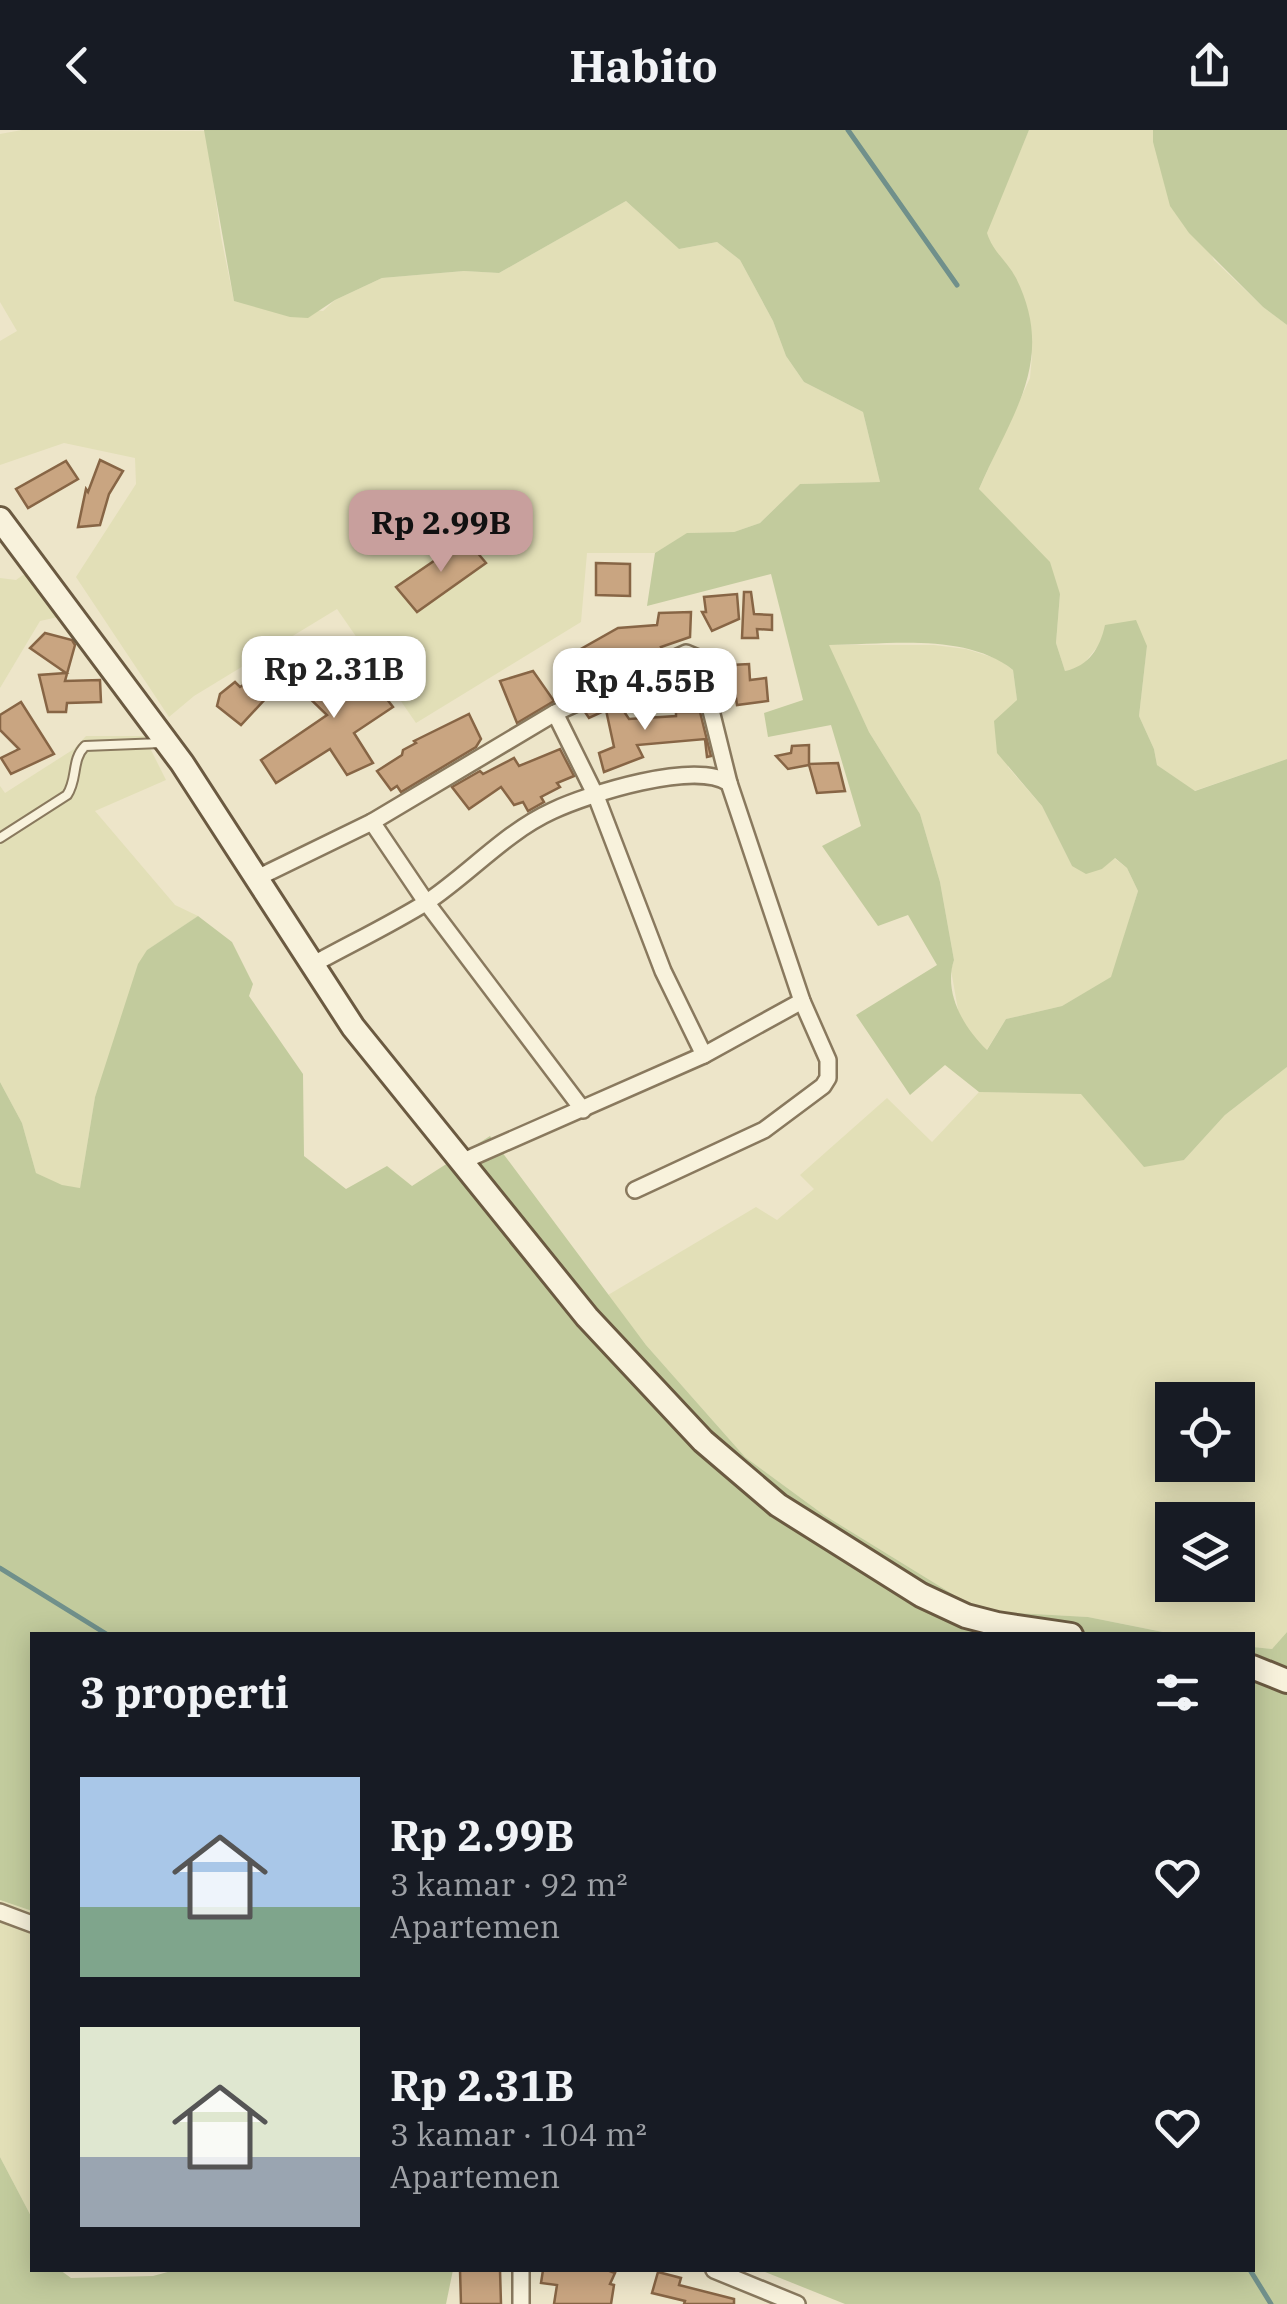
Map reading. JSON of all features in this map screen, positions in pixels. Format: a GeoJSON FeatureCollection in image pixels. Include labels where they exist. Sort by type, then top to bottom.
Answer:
{"type":"FeatureCollection","features":[{"type":"Feature","properties":{"kind":"street"},"geometry":{"type":"LineString","coordinates":[[0,519],[207,800],[343,1013],[616,1350],[746,1480],[817,1531],[946,1608],[997,1624],[1051,1632]]}},
{"type":"Feature","properties":{"kind":"street"},"geometry":{"type":"LineString","coordinates":[[254,879],[372,822],[555,713],[692,653],[698,658],[729,783],[802,1001],[828,1060],[828,1078],[824,1086],[764,1130],[635,1190]]}},
{"type":"Feature","properties":{"kind":"street"},"geometry":{"type":"LineString","coordinates":[[555,713],[596,796],[663,971],[704,1055]]}},
{"type":"Feature","properties":{"kind":"street"},"geometry":{"type":"LineString","coordinates":[[312,965],[426,902],[551,811],[689,773],[718,776],[729,783]]}},
{"type":"Feature","properties":{"kind":"street"},"geometry":{"type":"LineString","coordinates":[[372,822],[426,902],[583,1110]]}},
{"type":"Feature","properties":{"kind":"street"},"geometry":{"type":"LineString","coordinates":[[461,1162],[704,1055],[802,1001]]}},
{"type":"Feature","properties":{"kind":"street"},"geometry":{"type":"LineString","coordinates":[[1255,1668],[1287,1681]]}},
{"type":"Feature","properties":{"kind":"street"},"geometry":{"type":"LineString","coordinates":[[0,1912],[30,1923]]}},
{"type":"Feature","properties":{"kind":"street"},"geometry":{"type":"LineString","coordinates":[[521,2272],[521,2304]]}},
{"type":"Feature","properties":{"kind":"street"},"geometry":{"type":"LineString","coordinates":[[719,2272],[797,2304]]}},
{"type":"Feature","properties":{"kind":"lane"},"geometry":{"type":"LineString","coordinates":[[0,838],[67,795],[73,787],[78,753],[85,746],[166,742]]}},
{"type":"Feature","properties":{"kind":"shaded area"},"geometry":{"type":"Polygon","coordinates":[[[22,130],[206,131],[234,301],[323,311],[335,300],[382,278],[464,271],[499,273],[626,201],[679,249],[717,242],[740,260],[773,321],[786,356],[804,382],[863,412],[880,482],[800,484],[760,523],[734,532],[688,533],[655,553],[587,553],[581,622],[416,723],[337,609],[194,696],[169,717],[76,577],[136,484],[135,458],[64,443],[0,465],[0,341],[17,331],[0,302],[0,134],[22,130]]]}},
{"type":"Feature","properties":{"kind":"shaded area"},"geometry":{"type":"Polygon","coordinates":[[[1029,130],[1153,130],[1153,142],[1214,260],[1287,325],[1287,759],[1194,791],[1157,765],[1139,716],[1147,646],[1102,641],[1081,667],[1065,671],[1056,643],[1060,594],[979,489],[1030,378],[1032,356],[1005,262],[993,250],[986,233],[1029,130]]]}},
{"type":"Feature","properties":{"kind":"shaded area"},"geometry":{"type":"Polygon","coordinates":[[[30,570],[67,615],[40,621],[0,688],[0,578],[16,580],[30,570]]]}},
{"type":"Feature","properties":{"kind":"shaded area"},"geometry":{"type":"Polygon","coordinates":[[[828,645],[934,645],[966,649],[998,659],[1013,670],[1017,700],[1008,767],[1042,806],[1072,866],[1102,869],[1114,858],[1127,868],[1138,891],[1112,977],[1062,1006],[1006,1019],[986,1051],[960,1021],[940,882],[920,814],[869,732],[828,645]]]}},
{"type":"Feature","properties":{"kind":"shaded area"},"geometry":{"type":"Polygon","coordinates":[[[86,736],[144,736],[166,780],[95,811],[175,905],[198,916],[147,950],[95,1097],[80,1188],[62,1186],[36,1173],[22,1123],[0,1082],[0,786],[5,793],[74,749],[86,736]]]}},
{"type":"Feature","properties":{"kind":"shaded area"},"geometry":{"type":"Polygon","coordinates":[[[1287,1067],[1287,1632],[1272,1649],[1255,1647],[1255,1632],[1163,1632],[1088,1617],[980,1611],[824,1515],[745,1457],[646,1345],[608,1295],[756,1207],[777,1220],[814,1189],[800,1175],[887,1098],[932,1142],[979,1092],[1081,1093],[1184,1160],[1225,1115],[1287,1067]]]}},
{"type":"Feature","properties":{"kind":"shaded area"},"geometry":{"type":"Polygon","coordinates":[[[0,1900],[30,1910],[30,2214],[0,2157],[0,1900]]]}},
{"type":"Feature","properties":{"kind":"green space"},"geometry":{"type":"Polygon","coordinates":[[[204,130],[1029,130],[987,233],[1016,278],[1027,308],[1031,361],[1016,411],[979,489],[1050,562],[1060,594],[1056,643],[1065,671],[1092,655],[1105,625],[1136,620],[1147,646],[1139,716],[1157,765],[1195,791],[1287,759],[1287,1067],[1225,1115],[1184,1160],[1144,1167],[1081,1094],[979,1092],[945,1065],[910,1095],[856,1015],[937,965],[908,915],[878,926],[822,846],[861,826],[831,725],[768,737],[764,713],[803,700],[771,574],[647,606],[655,553],[687,533],[734,532],[760,523],[800,484],[880,482],[863,412],[804,382],[786,356],[773,321],[740,260],[717,242],[679,249],[626,201],[499,273],[464,271],[382,278],[308,318],[290,317],[234,301],[204,130]],[[829,645],[869,732],[920,814],[940,882],[954,960],[954,997],[964,1021],[987,1050],[1006,1019],[1062,1006],[1111,977],[1138,891],[1127,868],[1115,858],[1102,869],[1086,874],[1072,866],[1042,806],[997,753],[994,721],[1017,700],[1013,670],[994,658],[949,645],[829,645]]]}},
{"type":"Feature","properties":{"kind":"green space"},"geometry":{"type":"Polygon","coordinates":[[[1153,130],[1287,130],[1287,325],[1263,307],[1189,233],[1170,206],[1153,130]]]}},
{"type":"Feature","properties":{"kind":"green space"},"geometry":{"type":"Polygon","coordinates":[[[198,916],[232,942],[253,984],[249,996],[303,1074],[304,1156],[346,1189],[387,1166],[412,1186],[490,1136],[646,1345],[745,1457],[824,1515],[980,1611],[1088,1617],[1163,1632],[30,1632],[30,1910],[0,1900],[0,1082],[22,1123],[36,1173],[80,1188],[95,1097],[138,964],[147,950],[198,916]]]}},
{"type":"Feature","properties":{"kind":"green space"},"geometry":{"type":"Polygon","coordinates":[[[1287,1632],[1287,2304],[845,2304],[765,2272],[1255,2272],[1255,1647],[1272,1649],[1287,1632]]]}},
{"type":"Feature","properties":{"kind":"green space"},"geometry":{"type":"Polygon","coordinates":[[[0,2157],[30,2214],[30,2272],[63,2272],[71,2278],[153,2276],[168,2272],[453,2272],[446,2304],[0,2304],[0,2157]]]}},
{"type":"Feature","properties":{"kind":"building"},"geometry":{"type":"Polygon","coordinates":[[[100,460],[123,471],[109,494],[100,525],[78,527],[86,489],[88,492],[100,460]]]}},
{"type":"Feature","properties":{"kind":"building"},"geometry":{"type":"Polygon","coordinates":[[[66,461],[78,479],[28,508],[16,489],[66,461]]]}},
{"type":"Feature","properties":{"kind":"building"},"geometry":{"type":"Polygon","coordinates":[[[466,539],[486,563],[417,612],[396,587],[466,539]]]}},
{"type":"Feature","properties":{"kind":"building"},"geometry":{"type":"Polygon","coordinates":[[[596,563],[630,564],[630,596],[596,595],[596,563]]]}},
{"type":"Feature","properties":{"kind":"building"},"geometry":{"type":"Polygon","coordinates":[[[744,592],[751,592],[754,614],[772,615],[772,630],[757,629],[758,638],[742,638],[744,592]]]}},
{"type":"Feature","properties":{"kind":"building"},"geometry":{"type":"Polygon","coordinates":[[[737,594],[739,619],[712,631],[702,612],[706,612],[704,597],[737,594]]]}},
{"type":"Feature","properties":{"kind":"building"},"geometry":{"type":"Polygon","coordinates":[[[691,612],[690,637],[661,647],[663,651],[648,658],[598,662],[607,673],[587,686],[572,668],[572,654],[618,628],[657,625],[659,613],[691,612]]]}},
{"type":"Feature","properties":{"kind":"building"},"geometry":{"type":"Polygon","coordinates":[[[45,633],[72,640],[75,645],[65,681],[100,680],[101,702],[67,703],[66,712],[48,712],[39,675],[66,673],[30,648],[45,633]]]}},
{"type":"Feature","properties":{"kind":"building"},"geometry":{"type":"Polygon","coordinates":[[[351,653],[393,707],[354,733],[373,763],[347,775],[330,749],[276,783],[261,760],[327,715],[300,689],[333,668],[330,664],[351,653]]]}},
{"type":"Feature","properties":{"kind":"building"},"geometry":{"type":"Polygon","coordinates":[[[282,660],[299,681],[272,698],[269,695],[241,725],[217,706],[220,694],[235,682],[240,687],[282,660]]]}},
{"type":"Feature","properties":{"kind":"building"},"geometry":{"type":"Polygon","coordinates":[[[749,664],[750,680],[766,678],[768,701],[737,705],[731,665],[749,664]]]}},
{"type":"Feature","properties":{"kind":"building"},"geometry":{"type":"Polygon","coordinates":[[[533,671],[554,701],[517,723],[500,681],[533,671]]]}},
{"type":"Feature","properties":{"kind":"building"},"geometry":{"type":"Polygon","coordinates":[[[615,698],[629,719],[700,712],[711,756],[707,757],[705,739],[637,745],[643,757],[604,772],[599,753],[614,747],[606,710],[589,718],[585,712],[615,698]]]}},
{"type":"Feature","properties":{"kind":"building"},"geometry":{"type":"Polygon","coordinates":[[[21,702],[54,754],[11,774],[1,758],[19,749],[0,730],[0,715],[21,702]]]}},
{"type":"Feature","properties":{"kind":"building"},"geometry":{"type":"Polygon","coordinates":[[[469,714],[481,739],[476,747],[401,792],[397,786],[391,790],[377,771],[402,755],[414,741],[469,714]]]}},
{"type":"Feature","properties":{"kind":"building"},"geometry":{"type":"Polygon","coordinates":[[[809,745],[809,764],[838,763],[845,791],[817,793],[809,765],[788,769],[776,756],[791,753],[792,746],[809,745]]]}},
{"type":"Feature","properties":{"kind":"building"},"geometry":{"type":"Polygon","coordinates":[[[560,749],[574,776],[557,783],[560,787],[541,797],[544,802],[528,811],[523,802],[514,805],[501,787],[469,809],[452,787],[514,758],[519,766],[560,749]]]}},
{"type":"Feature","properties":{"kind":"building"},"geometry":{"type":"Polygon","coordinates":[[[460,2272],[500,2272],[501,2304],[461,2304],[460,2272]]]}},
{"type":"Feature","properties":{"kind":"building"},"geometry":{"type":"Polygon","coordinates":[[[543,2272],[615,2273],[610,2284],[614,2285],[611,2304],[554,2304],[557,2285],[541,2283],[543,2272]]]}},
{"type":"Feature","properties":{"kind":"building"},"geometry":{"type":"Polygon","coordinates":[[[658,2272],[681,2278],[679,2285],[734,2299],[734,2304],[684,2304],[685,2301],[652,2293],[658,2272]]]}},
{"type":"Feature","properties":{"kind":"waterway"},"geometry":{"type":"LineString","coordinates":[[848,130],[957,285]]}},
{"type":"Feature","properties":{"kind":"waterway"},"geometry":{"type":"LineString","coordinates":[[0,1568],[103,1632]]}},
{"type":"Feature","properties":{"kind":"waterway"},"geometry":{"type":"LineString","coordinates":[[1251,2272],[1271,2304]]}}]}
